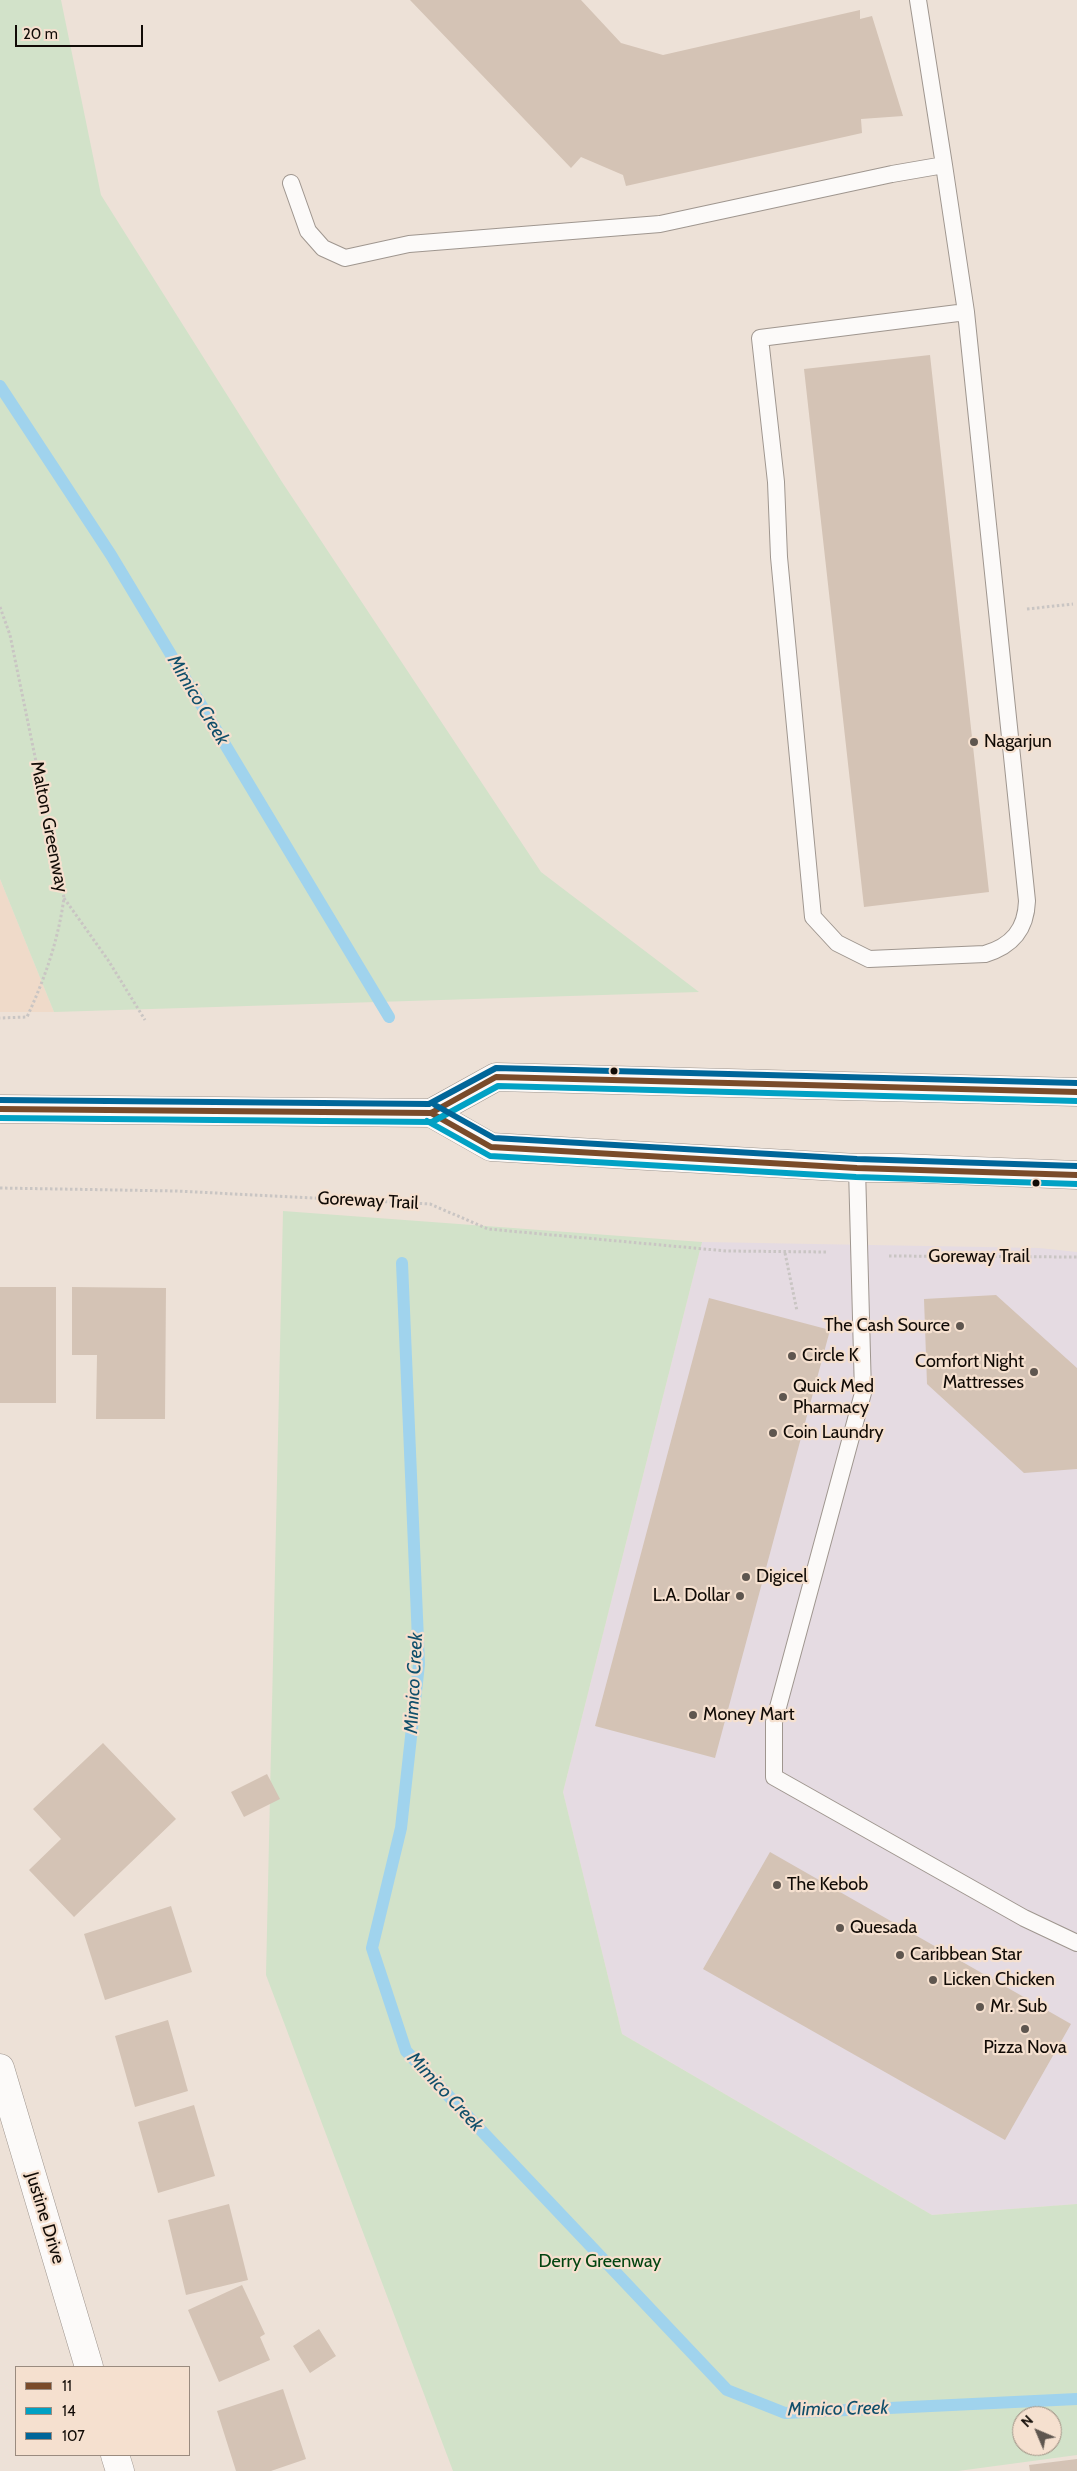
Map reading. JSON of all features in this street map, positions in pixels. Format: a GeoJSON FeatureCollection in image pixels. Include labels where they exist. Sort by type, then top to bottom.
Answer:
{"type":"FeatureCollection","features":[{"type":"Feature","properties":{"kind":"main road"},"geometry":{"type":"LineString","coordinates":[[0,1109],[431,1113],[496,1077],[1077,1092]]}},
{"type":"Feature","properties":{"kind":"main road"},"geometry":{"type":"LineString","coordinates":[[431,1113],[492,1147],[857,1168],[900,1168],[1077,1176]]}},
{"type":"Feature","properties":{"kind":"main road","name":"Justine Drive"},"geometry":{"type":"LineString","coordinates":[[0,2068],[89,2366]]}},
{"type":"Feature","properties":{"kind":"main road"},"geometry":{"type":"LineString","coordinates":[[115,2456],[120,2471]]}},
{"type":"Feature","properties":{"kind":"lane"},"geometry":{"type":"LineString","coordinates":[[918,0],[966,312],[996,612],[1028,902],[1021,930],[1012,942],[999,950],[985,954],[869,959],[837,943],[813,917],[779,558],[776,482],[760,338],[966,312]]}},
{"type":"Feature","properties":{"kind":"lane"},"geometry":{"type":"LineString","coordinates":[[291,182],[308,231],[323,248],[345,258],[409,244],[660,224],[892,174],[944,165]]}},
{"type":"Feature","properties":{"kind":"lane"},"geometry":{"type":"LineString","coordinates":[[857,1168],[863,1393],[774,1722],[774,1777],[1024,1918],[1076,1941]]}},
{"type":"Feature","properties":{"kind":"path"},"geometry":{"type":"LineString","coordinates":[[996,612],[1074,604]]}},
{"type":"Feature","properties":{"kind":"path","name":"Malton Greenway"},"geometry":{"type":"LineString","coordinates":[[0,607],[10,635],[64,898],[60,927],[51,958],[27,1018],[0,1018]]}},
{"type":"Feature","properties":{"kind":"path"},"geometry":{"type":"LineString","coordinates":[[64,898],[108,960],[145,1020]]}},
{"type":"Feature","properties":{"kind":"path","name":"Goreway Trail"},"geometry":{"type":"LineString","coordinates":[[0,1188],[176,1191],[430,1204],[488,1229],[726,1251],[785,1253],[820,1251]]}},
{"type":"Feature","properties":{"kind":"path"},"geometry":{"type":"LineString","coordinates":[[785,1253],[797,1311]]}},
{"type":"Feature","properties":{"kind":"path","name":"Goreway Trail"},"geometry":{"type":"LineString","coordinates":[[881,1256],[1077,1257]]}},
{"type":"Feature","properties":{"kind":"shaded area"},"geometry":{"type":"Polygon","coordinates":[[[0,879],[54,1012],[0,1012],[0,879]]]}},
{"type":"Feature","properties":{"kind":"shaded area"},"geometry":{"type":"Polygon","coordinates":[[[702,1242],[1039,1248],[1077,1252],[1077,2204],[932,2215],[622,2034],[563,1792],[702,1242]]]}},
{"type":"Feature","properties":{"kind":"green space"},"geometry":{"type":"Polygon","coordinates":[[[0,0],[61,0],[101,195],[282,482],[541,872],[699,992],[54,1012],[0,879],[0,0]]]}},
{"type":"Feature","properties":{"kind":"green space","name":"Derry Greenway"},"geometry":{"type":"Polygon","coordinates":[[[283,1211],[702,1242],[563,1792],[622,2034],[932,2215],[1077,2204],[1077,2455],[958,2471],[453,2471],[266,1975],[283,1211]]]}},
{"type":"Feature","properties":{"kind":"building"},"geometry":{"type":"Polygon","coordinates":[[[410,0],[581,0],[621,43],[663,55],[860,10],[860,19],[872,16],[903,116],[861,119],[862,133],[626,186],[623,175],[581,157],[571,168],[410,0]]]}},
{"type":"Feature","properties":{"kind":"building"},"geometry":{"type":"Polygon","coordinates":[[[930,355],[989,892],[864,907],[804,369],[930,355]]]}},
{"type":"Feature","properties":{"kind":"building"},"geometry":{"type":"Polygon","coordinates":[[[0,1287],[56,1287],[56,1403],[0,1403],[0,1287]]]}},
{"type":"Feature","properties":{"kind":"building"},"geometry":{"type":"Polygon","coordinates":[[[72,1287],[166,1288],[165,1419],[96,1419],[97,1355],[72,1355],[72,1287]]]}},
{"type":"Feature","properties":{"kind":"building"},"geometry":{"type":"Polygon","coordinates":[[[996,1295],[1077,1368],[1077,1469],[1024,1473],[927,1384],[924,1299],[996,1295]]]}},
{"type":"Feature","properties":{"kind":"building"},"geometry":{"type":"Polygon","coordinates":[[[709,1298],[830,1330],[715,1758],[595,1726],[709,1298]]]}},
{"type":"Feature","properties":{"kind":"building"},"geometry":{"type":"Polygon","coordinates":[[[103,1743],[176,1819],[74,1917],[29,1870],[61,1839],[33,1809],[103,1743]]]}},
{"type":"Feature","properties":{"kind":"building"},"geometry":{"type":"Polygon","coordinates":[[[267,1774],[280,1799],[244,1817],[231,1792],[267,1774]]]}},
{"type":"Feature","properties":{"kind":"building"},"geometry":{"type":"Polygon","coordinates":[[[770,1852],[1071,2024],[1005,2140],[703,1969],[770,1852]]]}},
{"type":"Feature","properties":{"kind":"building"},"geometry":{"type":"Polygon","coordinates":[[[171,1906],[192,1972],[105,2000],[84,1934],[171,1906]]]}},
{"type":"Feature","properties":{"kind":"building"},"geometry":{"type":"Polygon","coordinates":[[[168,2020],[188,2091],[135,2107],[115,2036],[168,2020]]]}},
{"type":"Feature","properties":{"kind":"building"},"geometry":{"type":"Polygon","coordinates":[[[194,2105],[215,2176],[158,2193],[138,2122],[194,2105]]]}},
{"type":"Feature","properties":{"kind":"building"},"geometry":{"type":"Polygon","coordinates":[[[229,2204],[248,2280],[186,2295],[168,2220],[229,2204]]]}},
{"type":"Feature","properties":{"kind":"building"},"geometry":{"type":"Polygon","coordinates":[[[242,2285],[265,2334],[260,2337],[270,2360],[219,2382],[188,2310],[242,2285]]]}},
{"type":"Feature","properties":{"kind":"building"},"geometry":{"type":"Polygon","coordinates":[[[319,2329],[336,2356],[310,2373],[293,2346],[319,2329]]]}},
{"type":"Feature","properties":{"kind":"building"},"geometry":{"type":"Polygon","coordinates":[[[283,2389],[306,2459],[271,2471],[236,2471],[217,2411],[283,2389]]]}},
{"type":"Feature","properties":{"kind":"building"},"geometry":{"type":"Polygon","coordinates":[[[1077,2459],[1077,2471],[1030,2471],[1029,2465],[1077,2459]]]}},
{"type":"Feature","properties":{"kind":"waterway","name":"Mimico Creek"},"geometry":{"type":"LineString","coordinates":[[0,386],[111,555],[389,1017]]}},
{"type":"Feature","properties":{"kind":"waterway","name":"Mimico Creek"},"geometry":{"type":"LineString","coordinates":[[402,1263],[419,1664],[401,1828],[372,1948],[406,2051],[727,2390],[785,2413],[1077,2399]]}},
{"type":"Feature","properties":{"kind":"transit line","name":"107"},"geometry":{"type":"LineString","coordinates":[[0,1100],[429,1104],[496,1068],[1077,1083]]}},
{"type":"Feature","properties":{"kind":"transit line","name":"11"},"geometry":{"type":"LineString","coordinates":[[0,1109],[431,1113],[496,1077],[1077,1092]]}},
{"type":"Feature","properties":{"kind":"transit line","name":"14"},"geometry":{"type":"LineString","coordinates":[[0,1118],[432,1122],[498,1086],[1077,1101]]}},
{"type":"Feature","properties":{"kind":"transit line","name":"107"},"geometry":{"type":"LineString","coordinates":[[435,1105],[494,1138],[857,1159],[1077,1166]]}},
{"type":"Feature","properties":{"kind":"transit line","name":"11"},"geometry":{"type":"LineString","coordinates":[[431,1113],[491,1147],[857,1168],[1077,1175]]}},
{"type":"Feature","properties":{"kind":"transit line","name":"14"},"geometry":{"type":"LineString","coordinates":[[427,1121],[490,1156],[856,1177],[1077,1184]]}},
{"type":"Feature","properties":{"kind":"place","name":"Nagarjun"},"geometry":{"type":"Point","coordinates":[974,742]}},
{"type":"Feature","properties":{"kind":"place","name":"The Cash Source"},"geometry":{"type":"Point","coordinates":[960,1326]}},
{"type":"Feature","properties":{"kind":"place","name":"Circle K"},"geometry":{"type":"Point","coordinates":[792,1356]}},
{"type":"Feature","properties":{"kind":"place","name":"Comfort Night Mattresses"},"geometry":{"type":"Point","coordinates":[1034,1372]}},
{"type":"Feature","properties":{"kind":"place","name":"Quick Med Pharmacy"},"geometry":{"type":"Point","coordinates":[783,1397]}},
{"type":"Feature","properties":{"kind":"place","name":"Coin Laundry"},"geometry":{"type":"Point","coordinates":[773,1433]}},
{"type":"Feature","properties":{"kind":"place","name":"Digicel"},"geometry":{"type":"Point","coordinates":[746,1577]}},
{"type":"Feature","properties":{"kind":"place","name":"L.A. Dollar"},"geometry":{"type":"Point","coordinates":[740,1596]}},
{"type":"Feature","properties":{"kind":"place","name":"Money Mart"},"geometry":{"type":"Point","coordinates":[693,1715]}},
{"type":"Feature","properties":{"kind":"place","name":"The Kebob"},"geometry":{"type":"Point","coordinates":[777,1885]}},
{"type":"Feature","properties":{"kind":"place","name":"Quesada"},"geometry":{"type":"Point","coordinates":[840,1928]}},
{"type":"Feature","properties":{"kind":"place","name":"Caribbean Star"},"geometry":{"type":"Point","coordinates":[900,1955]}},
{"type":"Feature","properties":{"kind":"place","name":"Licken Chicken"},"geometry":{"type":"Point","coordinates":[933,1980]}},
{"type":"Feature","properties":{"kind":"place","name":"Mr. Sub"},"geometry":{"type":"Point","coordinates":[980,2007]}},
{"type":"Feature","properties":{"kind":"place","name":"Pizza Nova"},"geometry":{"type":"Point","coordinates":[1025,2029]}}]}
